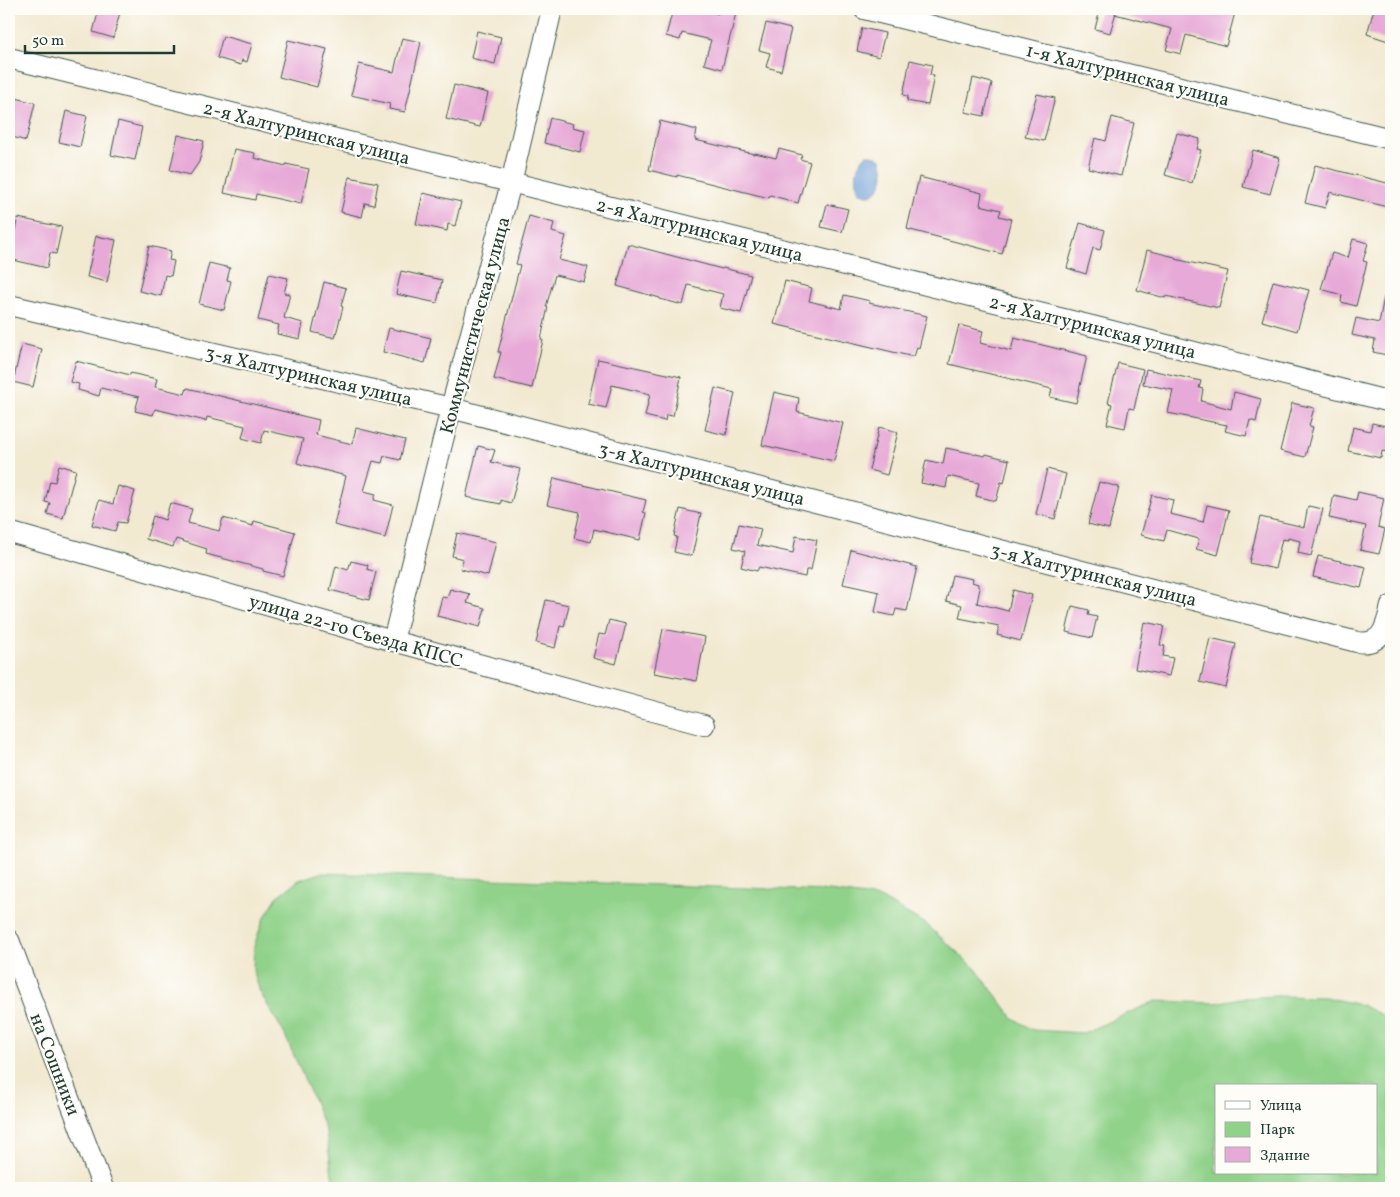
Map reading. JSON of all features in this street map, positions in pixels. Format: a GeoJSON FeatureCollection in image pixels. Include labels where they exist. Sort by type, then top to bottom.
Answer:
{"type":"FeatureCollection","features":[{"type":"Feature","properties":{"kind":"street","name":"Коммунистическая улица"},"geometry":{"type":"LineString","coordinates":[[392,641],[511,183],[552,9]]}},
{"type":"Feature","properties":{"kind":"street","name":"1-я Халтуринская улица"},"geometry":{"type":"LineString","coordinates":[[864,9],[1391,139]]}},
{"type":"Feature","properties":{"kind":"street","name":"2-я Халтуринская улица"},"geometry":{"type":"LineString","coordinates":[[9,58],[1096,326],[1391,402]]}},
{"type":"Feature","properties":{"kind":"street","name":"3-я Халтуринская улица"},"geometry":{"type":"LineString","coordinates":[[9,305],[451,408],[1357,642],[1367,643],[1381,635],[1389,616]]}},
{"type":"Feature","properties":{"kind":"street","name":"улица 22-го Съезда КПСС"},"geometry":{"type":"LineString","coordinates":[[9,532],[392,641],[704,725]]}},
{"type":"Feature","properties":{"kind":"street","name":"на Сошники"},"geometry":{"type":"LineString","coordinates":[[9,940],[103,1188]]}},
{"type":"Feature","properties":{"kind":"green space"},"geometry":{"type":"Polygon","coordinates":[[[321,873],[829,891],[880,898],[926,924],[976,969],[1013,1018],[1033,1030],[1083,1033],[1156,1001],[1216,1003],[1241,998],[1277,996],[1325,997],[1361,1005],[1391,1021],[1391,1188],[334,1188],[326,1132],[284,1033],[260,992],[253,970],[254,946],[263,920],[277,897],[299,880],[321,873]]]}},
{"type":"Feature","properties":{"kind":"water"},"geometry":{"type":"Polygon","coordinates":[[[866,155],[872,155],[881,159],[884,175],[878,189],[867,195],[858,190],[857,180],[858,167],[866,155]]]}},
{"type":"Feature","properties":{"kind":"building"},"geometry":{"type":"Polygon","coordinates":[[[99,9],[121,9],[113,38],[93,32],[99,9]]]}},
{"type":"Feature","properties":{"kind":"building"},"geometry":{"type":"Polygon","coordinates":[[[673,9],[697,9],[718,14],[719,9],[737,9],[722,69],[704,64],[711,40],[682,33],[680,40],[666,36],[673,9]]]}},
{"type":"Feature","properties":{"kind":"building"},"geometry":{"type":"Polygon","coordinates":[[[1100,9],[1236,9],[1226,46],[1186,35],[1181,54],[1166,50],[1172,29],[1115,14],[1110,33],[1095,29],[1100,9]]]}},
{"type":"Feature","properties":{"kind":"building"},"geometry":{"type":"Polygon","coordinates":[[[1374,9],[1391,9],[1391,42],[1367,34],[1374,9]]]}},
{"type":"Feature","properties":{"kind":"building"},"geometry":{"type":"Polygon","coordinates":[[[766,23],[791,29],[781,71],[766,67],[770,53],[759,50],[766,23]]]}},
{"type":"Feature","properties":{"kind":"building"},"geometry":{"type":"Polygon","coordinates":[[[862,28],[885,33],[879,57],[857,51],[862,28]]]}},
{"type":"Feature","properties":{"kind":"building"},"geometry":{"type":"Polygon","coordinates":[[[477,31],[501,37],[495,64],[471,58],[477,31]]]}},
{"type":"Feature","properties":{"kind":"building"},"geometry":{"type":"Polygon","coordinates":[[[223,36],[252,44],[247,62],[242,60],[241,65],[217,58],[223,36]]]}},
{"type":"Feature","properties":{"kind":"building"},"geometry":{"type":"Polygon","coordinates":[[[402,38],[421,42],[405,112],[389,109],[390,104],[351,95],[359,64],[394,72],[402,38]]]}},
{"type":"Feature","properties":{"kind":"building"},"geometry":{"type":"Polygon","coordinates":[[[288,40],[327,49],[317,87],[279,77],[288,40]]]}},
{"type":"Feature","properties":{"kind":"building"},"geometry":{"type":"Polygon","coordinates":[[[910,60],[932,65],[930,75],[934,76],[928,105],[907,101],[908,96],[903,95],[910,60]]]}},
{"type":"Feature","properties":{"kind":"building"},"geometry":{"type":"Polygon","coordinates":[[[973,78],[992,83],[984,116],[965,112],[973,78]]]}},
{"type":"Feature","properties":{"kind":"building"},"geometry":{"type":"Polygon","coordinates":[[[454,85],[488,93],[480,127],[446,119],[454,85]]]}},
{"type":"Feature","properties":{"kind":"building"},"geometry":{"type":"Polygon","coordinates":[[[1037,94],[1055,98],[1044,141],[1025,137],[1037,94]]]}},
{"type":"Feature","properties":{"kind":"building"},"geometry":{"type":"Polygon","coordinates":[[[12,97],[35,103],[26,141],[9,136],[9,109],[12,97]]]}},
{"type":"Feature","properties":{"kind":"building"},"geometry":{"type":"Polygon","coordinates":[[[66,111],[87,116],[80,147],[59,142],[66,111]]]}},
{"type":"Feature","properties":{"kind":"building"},"geometry":{"type":"Polygon","coordinates":[[[1112,117],[1134,123],[1121,176],[1088,168],[1095,138],[1106,141],[1112,117]]]}},
{"type":"Feature","properties":{"kind":"building"},"geometry":{"type":"Polygon","coordinates":[[[550,118],[573,124],[572,127],[585,130],[580,152],[544,143],[550,118]]]}},
{"type":"Feature","properties":{"kind":"building"},"geometry":{"type":"Polygon","coordinates":[[[118,121],[142,127],[135,160],[111,155],[118,121]]]}},
{"type":"Feature","properties":{"kind":"building"},"geometry":{"type":"Polygon","coordinates":[[[660,121],[697,130],[695,140],[776,158],[779,149],[802,155],[800,159],[810,162],[798,203],[770,195],[769,198],[649,170],[660,121]]]}},
{"type":"Feature","properties":{"kind":"building"},"geometry":{"type":"Polygon","coordinates":[[[1177,133],[1200,139],[1197,149],[1201,150],[1192,183],[1165,175],[1177,133]]]}},
{"type":"Feature","properties":{"kind":"building"},"geometry":{"type":"Polygon","coordinates":[[[178,135],[204,141],[199,162],[190,175],[170,170],[178,135]]]}},
{"type":"Feature","properties":{"kind":"building"},"geometry":{"type":"Polygon","coordinates":[[[234,149],[255,153],[254,158],[286,166],[286,164],[309,169],[301,204],[256,194],[255,200],[224,193],[234,149]]]}},
{"type":"Feature","properties":{"kind":"building"},"geometry":{"type":"Polygon","coordinates":[[[1253,150],[1280,158],[1270,194],[1243,187],[1253,150]]]}},
{"type":"Feature","properties":{"kind":"building"},"geometry":{"type":"Polygon","coordinates":[[[1315,165],[1391,184],[1391,208],[1330,192],[1325,208],[1305,203],[1315,165]]]}},
{"type":"Feature","properties":{"kind":"building"},"geometry":{"type":"Polygon","coordinates":[[[349,177],[378,183],[374,205],[365,203],[362,217],[341,212],[349,177]]]}},
{"type":"Feature","properties":{"kind":"building"},"geometry":{"type":"Polygon","coordinates":[[[919,177],[982,193],[980,205],[1001,210],[999,216],[1011,219],[1002,254],[907,229],[919,177]]]}},
{"type":"Feature","properties":{"kind":"building"},"geometry":{"type":"Polygon","coordinates":[[[423,193],[461,202],[455,226],[448,224],[447,231],[416,224],[423,193]]]}},
{"type":"Feature","properties":{"kind":"building"},"geometry":{"type":"Polygon","coordinates":[[[827,204],[848,209],[842,232],[821,227],[827,204]]]}},
{"type":"Feature","properties":{"kind":"building"},"geometry":{"type":"Polygon","coordinates":[[[529,216],[554,223],[552,232],[566,236],[559,260],[588,267],[584,282],[555,275],[546,307],[548,307],[541,339],[543,340],[532,388],[494,379],[501,352],[498,352],[520,265],[516,264],[529,216]]]}},
{"type":"Feature","properties":{"kind":"building"},"geometry":{"type":"Polygon","coordinates":[[[18,218],[62,227],[56,254],[50,253],[47,268],[9,259],[18,218]]]}},
{"type":"Feature","properties":{"kind":"building"},"geometry":{"type":"Polygon","coordinates":[[[1080,223],[1105,230],[1100,250],[1093,248],[1086,274],[1067,268],[1080,223]]]}},
{"type":"Feature","properties":{"kind":"building"},"geometry":{"type":"Polygon","coordinates":[[[96,236],[116,240],[107,282],[87,277],[96,236]]]}},
{"type":"Feature","properties":{"kind":"building"},"geometry":{"type":"Polygon","coordinates":[[[1353,239],[1368,243],[1363,261],[1367,262],[1356,306],[1341,302],[1342,295],[1321,289],[1332,253],[1348,258],[1353,239]]]}},
{"type":"Feature","properties":{"kind":"building"},"geometry":{"type":"Polygon","coordinates":[[[628,244],[751,275],[741,313],[720,308],[723,294],[688,285],[683,305],[617,286],[628,244]]]}},
{"type":"Feature","properties":{"kind":"building"},"geometry":{"type":"Polygon","coordinates":[[[149,246],[171,251],[169,260],[174,261],[171,276],[165,275],[161,296],[139,291],[149,246]]]}},
{"type":"Feature","properties":{"kind":"building"},"geometry":{"type":"Polygon","coordinates":[[[1147,250],[1175,257],[1175,259],[1228,271],[1219,308],[1166,296],[1165,298],[1137,290],[1147,250]]]}},
{"type":"Feature","properties":{"kind":"building"},"geometry":{"type":"Polygon","coordinates":[[[209,263],[230,268],[227,280],[231,281],[224,310],[199,304],[209,263]]]}},
{"type":"Feature","properties":{"kind":"building"},"geometry":{"type":"Polygon","coordinates":[[[401,271],[442,280],[437,303],[396,294],[401,271]]]}},
{"type":"Feature","properties":{"kind":"building"},"geometry":{"type":"Polygon","coordinates":[[[269,274],[288,278],[284,293],[290,294],[284,318],[303,323],[300,339],[277,334],[279,325],[258,320],[269,274]]]}},
{"type":"Feature","properties":{"kind":"building"},"geometry":{"type":"Polygon","coordinates":[[[785,281],[812,288],[809,301],[841,309],[844,295],[870,301],[869,303],[927,316],[919,348],[917,347],[914,357],[774,324],[785,281]]]}},
{"type":"Feature","properties":{"kind":"building"},"geometry":{"type":"Polygon","coordinates":[[[1273,281],[1309,290],[1297,331],[1262,321],[1273,281]]]}},
{"type":"Feature","properties":{"kind":"building"},"geometry":{"type":"Polygon","coordinates":[[[324,282],[346,288],[335,338],[312,332],[324,282]]]}},
{"type":"Feature","properties":{"kind":"building"},"geometry":{"type":"Polygon","coordinates":[[[1384,297],[1391,298],[1391,356],[1373,352],[1375,340],[1352,335],[1356,318],[1379,323],[1384,297]]]}},
{"type":"Feature","properties":{"kind":"building"},"geometry":{"type":"Polygon","coordinates":[[[959,325],[983,331],[980,343],[1011,351],[1014,338],[1087,356],[1076,403],[1050,397],[1052,389],[949,364],[959,325]]]}},
{"type":"Feature","properties":{"kind":"building"},"geometry":{"type":"Polygon","coordinates":[[[389,328],[431,338],[425,363],[383,352],[389,328]]]}},
{"type":"Feature","properties":{"kind":"building"},"geometry":{"type":"Polygon","coordinates":[[[22,344],[42,349],[33,387],[13,382],[22,344]]]}},
{"type":"Feature","properties":{"kind":"building"},"geometry":{"type":"Polygon","coordinates":[[[598,359],[681,377],[673,416],[666,415],[665,421],[645,416],[650,394],[612,385],[606,408],[588,404],[598,359]]]}},
{"type":"Feature","properties":{"kind":"building"},"geometry":{"type":"Polygon","coordinates":[[[76,361],[130,375],[130,373],[157,379],[155,387],[185,394],[187,388],[319,420],[316,435],[352,444],[356,428],[405,440],[400,460],[384,456],[382,463],[373,461],[364,491],[376,494],[374,500],[393,505],[385,538],[334,525],[346,476],[297,463],[303,439],[264,430],[261,443],[242,438],[245,426],[207,417],[206,421],[155,409],[153,415],[135,411],[139,397],[101,388],[99,396],[78,390],[79,384],[70,382],[76,361]]]}},
{"type":"Feature","properties":{"kind":"building"},"geometry":{"type":"Polygon","coordinates":[[[1118,363],[1143,369],[1134,409],[1129,408],[1125,428],[1107,424],[1112,404],[1108,403],[1118,363]]]}},
{"type":"Feature","properties":{"kind":"building"},"geometry":{"type":"Polygon","coordinates":[[[1146,369],[1201,381],[1199,388],[1203,389],[1201,401],[1231,409],[1234,392],[1261,399],[1256,422],[1250,420],[1246,436],[1225,431],[1227,425],[1168,413],[1173,390],[1143,384],[1146,369]]]}},
{"type":"Feature","properties":{"kind":"building"},"geometry":{"type":"Polygon","coordinates":[[[715,388],[735,393],[726,435],[705,430],[715,388]]]}},
{"type":"Feature","properties":{"kind":"building"},"geometry":{"type":"Polygon","coordinates":[[[774,392],[799,398],[797,412],[843,423],[834,461],[762,445],[774,392]]]}},
{"type":"Feature","properties":{"kind":"building"},"geometry":{"type":"Polygon","coordinates":[[[1292,403],[1314,408],[1309,426],[1313,427],[1305,457],[1280,451],[1292,403]]]}},
{"type":"Feature","properties":{"kind":"building"},"geometry":{"type":"Polygon","coordinates":[[[1372,423],[1391,427],[1391,453],[1382,451],[1381,458],[1348,451],[1353,427],[1370,431],[1372,423]]]}},
{"type":"Feature","properties":{"kind":"building"},"geometry":{"type":"Polygon","coordinates":[[[879,427],[898,432],[887,475],[869,470],[879,427]]]}},
{"type":"Feature","properties":{"kind":"building"},"geometry":{"type":"Polygon","coordinates":[[[478,446],[495,450],[491,462],[520,469],[511,503],[501,500],[501,504],[466,497],[478,446]]]}},
{"type":"Feature","properties":{"kind":"building"},"geometry":{"type":"Polygon","coordinates":[[[946,448],[985,456],[986,454],[1009,460],[1004,483],[1001,482],[996,501],[976,496],[979,483],[948,476],[946,488],[921,483],[926,460],[943,464],[946,448]]]}},
{"type":"Feature","properties":{"kind":"building"},"geometry":{"type":"Polygon","coordinates":[[[59,465],[76,470],[63,518],[47,514],[50,503],[45,502],[50,481],[55,482],[59,465]]]}},
{"type":"Feature","properties":{"kind":"building"},"geometry":{"type":"Polygon","coordinates":[[[1047,469],[1066,474],[1055,519],[1036,514],[1047,469]]]}},
{"type":"Feature","properties":{"kind":"building"},"geometry":{"type":"Polygon","coordinates":[[[554,478],[646,500],[643,512],[646,513],[640,540],[594,529],[591,542],[574,538],[580,512],[547,505],[554,478]]]}},
{"type":"Feature","properties":{"kind":"building"},"geometry":{"type":"Polygon","coordinates":[[[1099,482],[1119,487],[1109,529],[1088,524],[1099,482]]]}},
{"type":"Feature","properties":{"kind":"building"},"geometry":{"type":"Polygon","coordinates":[[[118,486],[135,491],[126,523],[118,522],[115,531],[92,525],[99,500],[113,504],[118,486]]]}},
{"type":"Feature","properties":{"kind":"building"},"geometry":{"type":"Polygon","coordinates":[[[1358,492],[1384,498],[1378,527],[1385,529],[1379,554],[1360,550],[1366,526],[1329,518],[1334,495],[1356,500],[1358,492]]]}},
{"type":"Feature","properties":{"kind":"building"},"geometry":{"type":"Polygon","coordinates":[[[1152,495],[1173,500],[1170,514],[1203,522],[1207,505],[1229,510],[1218,555],[1196,549],[1199,539],[1167,530],[1164,541],[1141,535],[1152,495]]]}},
{"type":"Feature","properties":{"kind":"building"},"geometry":{"type":"Polygon","coordinates":[[[170,503],[192,509],[188,523],[219,531],[223,518],[253,526],[254,521],[295,532],[283,576],[206,554],[207,549],[176,539],[173,547],[146,539],[153,516],[165,520],[170,503]]]}},
{"type":"Feature","properties":{"kind":"building"},"geometry":{"type":"Polygon","coordinates":[[[1308,506],[1323,509],[1311,556],[1298,553],[1300,541],[1288,538],[1288,540],[1282,539],[1275,569],[1249,563],[1260,517],[1304,527],[1308,506]]]}},
{"type":"Feature","properties":{"kind":"building"},"geometry":{"type":"Polygon","coordinates":[[[680,509],[701,514],[692,556],[674,552],[677,537],[674,536],[680,509]]]}},
{"type":"Feature","properties":{"kind":"building"},"geometry":{"type":"Polygon","coordinates":[[[739,524],[761,529],[757,545],[793,553],[796,536],[817,540],[811,570],[806,570],[805,577],[759,567],[757,571],[741,567],[745,551],[733,548],[739,524]]]}},
{"type":"Feature","properties":{"kind":"building"},"geometry":{"type":"Polygon","coordinates":[[[457,533],[496,542],[488,576],[461,569],[463,559],[452,556],[457,533]]]}},
{"type":"Feature","properties":{"kind":"building"},"geometry":{"type":"Polygon","coordinates":[[[851,550],[917,567],[907,611],[896,609],[894,616],[875,612],[879,592],[843,584],[851,550]]]}},
{"type":"Feature","properties":{"kind":"building"},"geometry":{"type":"Polygon","coordinates":[[[1318,556],[1366,567],[1361,588],[1313,577],[1318,556]]]}},
{"type":"Feature","properties":{"kind":"building"},"geometry":{"type":"Polygon","coordinates":[[[351,561],[368,565],[367,569],[376,572],[369,600],[330,590],[336,566],[348,570],[351,561]]]}},
{"type":"Feature","properties":{"kind":"building"},"geometry":{"type":"Polygon","coordinates":[[[952,575],[973,579],[972,582],[978,584],[980,588],[977,603],[1008,611],[1013,590],[1032,595],[1021,641],[997,635],[999,626],[959,618],[962,605],[946,601],[952,575]]]}},
{"type":"Feature","properties":{"kind":"building"},"geometry":{"type":"Polygon","coordinates":[[[450,589],[470,594],[467,603],[485,608],[480,627],[437,616],[442,597],[447,598],[450,589]]]}},
{"type":"Feature","properties":{"kind":"building"},"geometry":{"type":"Polygon","coordinates":[[[546,600],[569,605],[564,627],[560,626],[555,648],[536,643],[546,600]]]}},
{"type":"Feature","properties":{"kind":"building"},"geometry":{"type":"Polygon","coordinates":[[[1072,606],[1089,610],[1088,615],[1097,617],[1092,638],[1066,632],[1072,606]]]}},
{"type":"Feature","properties":{"kind":"building"},"geometry":{"type":"Polygon","coordinates":[[[609,620],[626,624],[616,664],[593,658],[599,634],[605,635],[609,620]]]}},
{"type":"Feature","properties":{"kind":"building"},"geometry":{"type":"Polygon","coordinates":[[[1144,622],[1164,626],[1160,645],[1165,646],[1163,656],[1173,658],[1169,676],[1135,669],[1144,622]]]}},
{"type":"Feature","properties":{"kind":"building"},"geometry":{"type":"Polygon","coordinates":[[[663,629],[705,637],[697,681],[654,673],[663,629]]]}},
{"type":"Feature","properties":{"kind":"building"},"geometry":{"type":"Polygon","coordinates":[[[1210,638],[1236,644],[1226,688],[1200,682],[1210,638]]]}}]}
